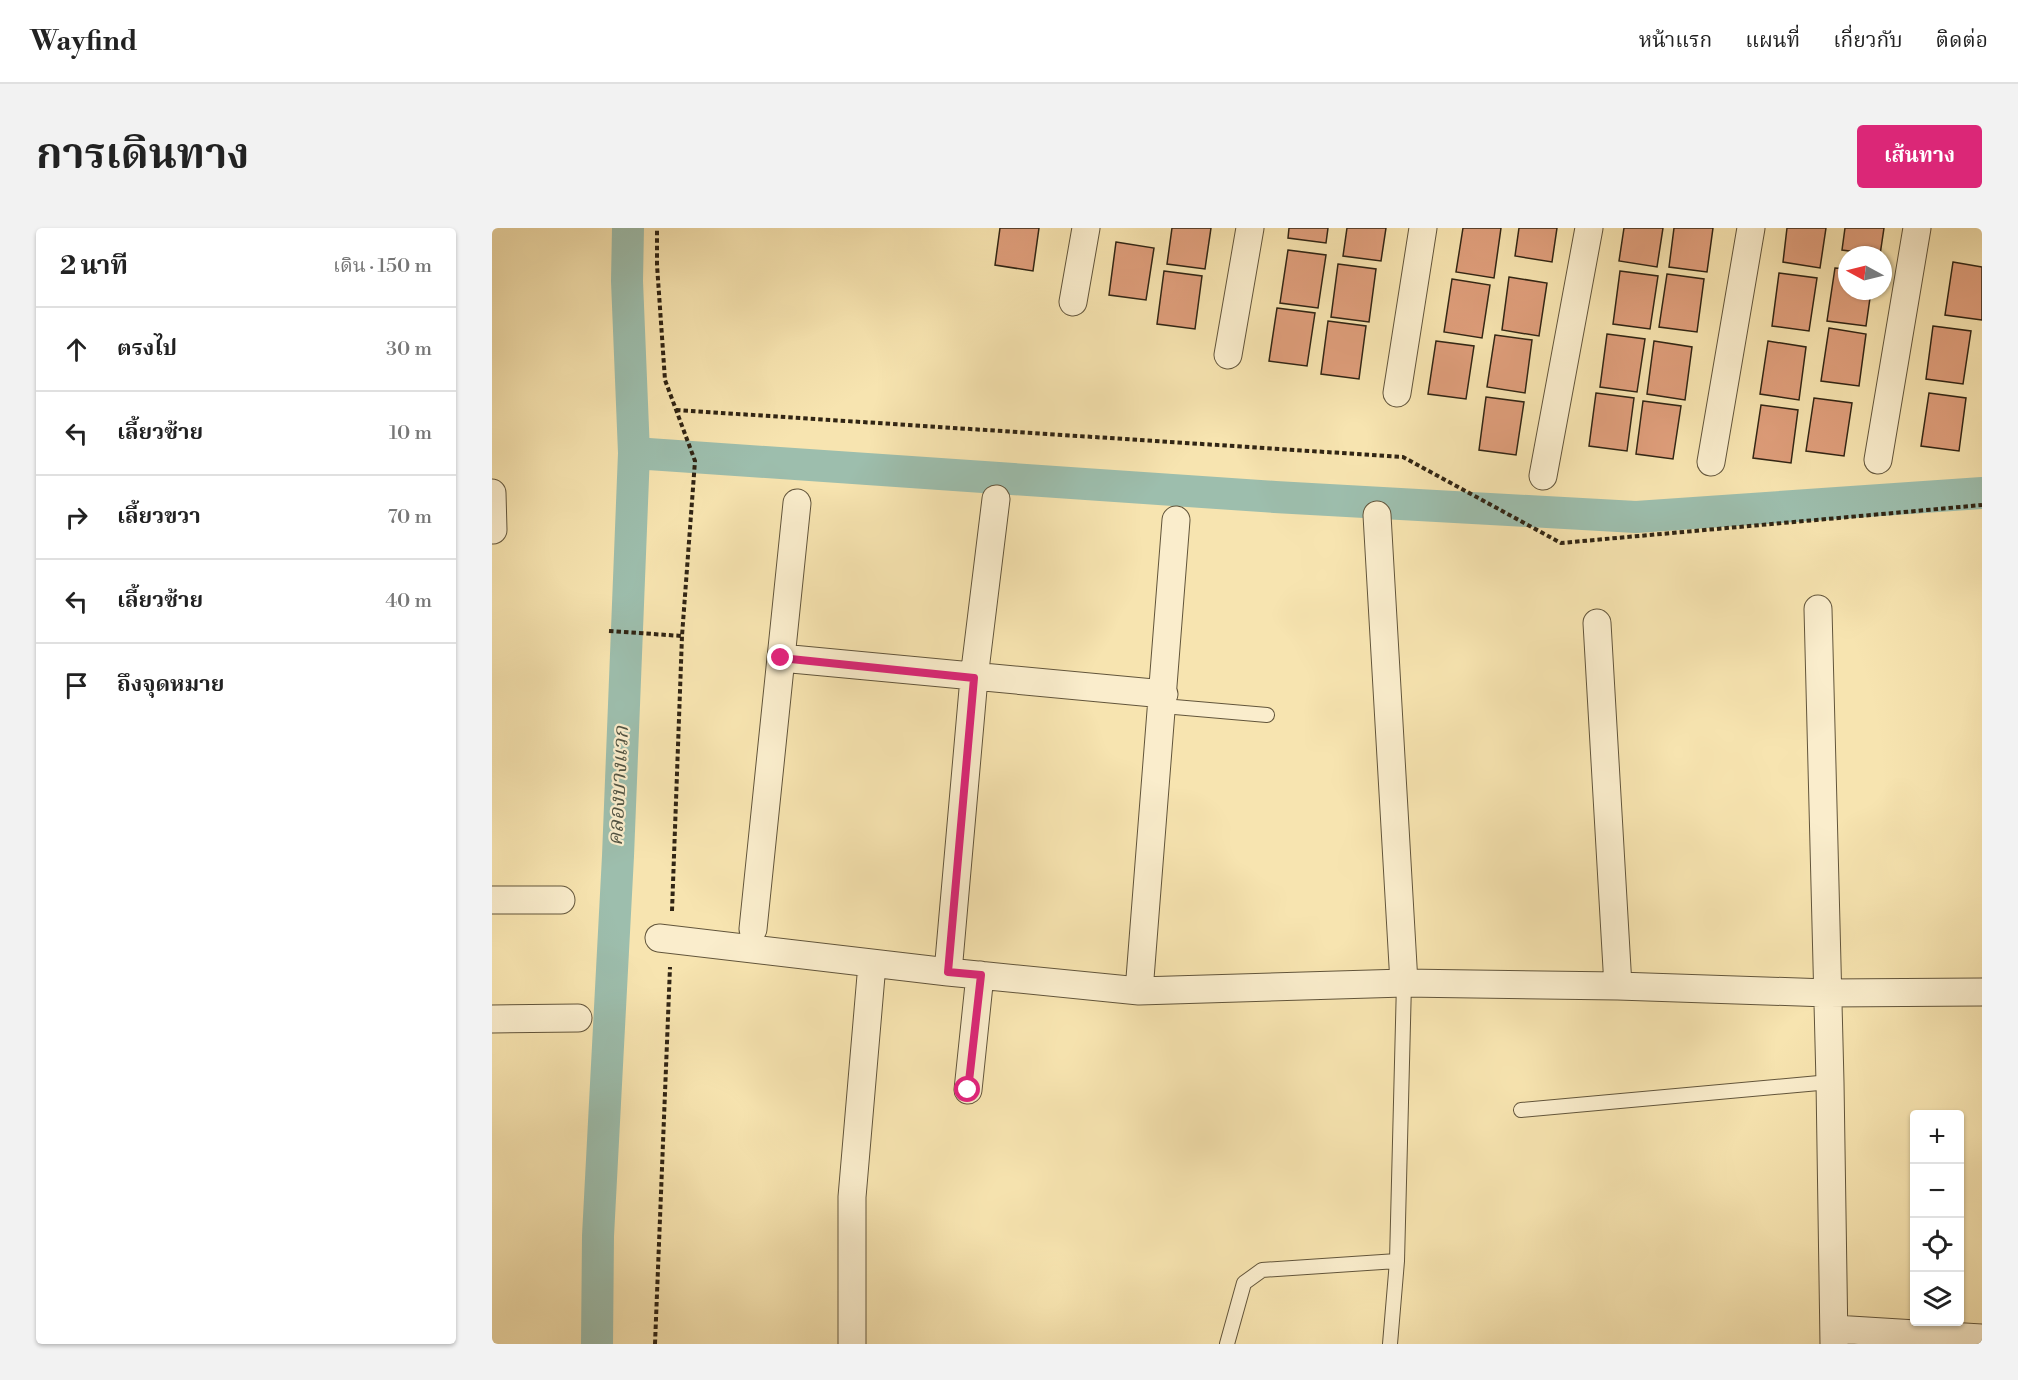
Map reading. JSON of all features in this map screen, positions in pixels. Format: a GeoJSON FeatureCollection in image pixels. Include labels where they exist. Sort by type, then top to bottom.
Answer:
{"type":"FeatureCollection","features":[{"type":"Feature","properties":{"kind":"street"},"geometry":{"type":"LineString","coordinates":[[1072,302],[1086,228]]}},
{"type":"Feature","properties":{"kind":"street"},"geometry":{"type":"LineString","coordinates":[[1228,355],[1250,228]]}},
{"type":"Feature","properties":{"kind":"street"},"geometry":{"type":"LineString","coordinates":[[1397,393],[1423,228]]}},
{"type":"Feature","properties":{"kind":"street"},"geometry":{"type":"LineString","coordinates":[[1543,477],[1589,228]]}},
{"type":"Feature","properties":{"kind":"street"},"geometry":{"type":"LineString","coordinates":[[1711,462],[1751,228]]}},
{"type":"Feature","properties":{"kind":"street"},"geometry":{"type":"LineString","coordinates":[[1878,460],[1917,228]]}},
{"type":"Feature","properties":{"kind":"street"},"geometry":{"type":"LineString","coordinates":[[492,493],[493,530]]}},
{"type":"Feature","properties":{"kind":"street"},"geometry":{"type":"LineString","coordinates":[[948,972],[974,678],[996,499]]}},
{"type":"Feature","properties":{"kind":"street"},"geometry":{"type":"LineString","coordinates":[[753,929],[796,503]]}},
{"type":"Feature","properties":{"kind":"street"},"geometry":{"type":"LineString","coordinates":[[1377,515],[1404,982]]}},
{"type":"Feature","properties":{"kind":"street"},"geometry":{"type":"LineString","coordinates":[[1139,991],[1176,520]]}},
{"type":"Feature","properties":{"kind":"street"},"geometry":{"type":"LineString","coordinates":[[1818,609],[1834,1336],[1982,1338]]}},
{"type":"Feature","properties":{"kind":"street"},"geometry":{"type":"LineString","coordinates":[[1597,623],[1618,986]]}},
{"type":"Feature","properties":{"kind":"street"},"geometry":{"type":"LineString","coordinates":[[781,658],[1163,700]]}},
{"type":"Feature","properties":{"kind":"street"},"geometry":{"type":"LineString","coordinates":[[492,900],[561,900]]}},
{"type":"Feature","properties":{"kind":"street"},"geometry":{"type":"LineString","coordinates":[[665,939],[872,964],[1139,991],[1404,982],[1827,993],[1982,992]]}},
{"type":"Feature","properties":{"kind":"street"},"geometry":{"type":"LineString","coordinates":[[852,1344],[851,1221],[872,964]]}},
{"type":"Feature","properties":{"kind":"street"},"geometry":{"type":"LineString","coordinates":[[968,1090],[981,975]]}},
{"type":"Feature","properties":{"kind":"street"},"geometry":{"type":"LineString","coordinates":[[492,1019],[578,1018]]}},
{"type":"Feature","properties":{"kind":"lane"},"geometry":{"type":"LineString","coordinates":[[1163,700],[1267,715]]}},
{"type":"Feature","properties":{"kind":"lane"},"geometry":{"type":"LineString","coordinates":[[1390,1344],[1397,1261],[1404,982]]}},
{"type":"Feature","properties":{"kind":"lane"},"geometry":{"type":"LineString","coordinates":[[1521,1110],[1830,1082]]}},
{"type":"Feature","properties":{"kind":"lane"},"geometry":{"type":"LineString","coordinates":[[1227,1344],[1244,1283],[1262,1270],[1397,1261]]}},
{"type":"Feature","properties":{"kind":"path"},"geometry":{"type":"LineString","coordinates":[[655,1344],[665,939],[682,636],[695,461],[665,380],[657,265],[657,228]]}},
{"type":"Feature","properties":{"kind":"path"},"geometry":{"type":"LineString","coordinates":[[676,410],[1403,457],[1561,543],[1982,505]]}},
{"type":"Feature","properties":{"kind":"path"},"geometry":{"type":"LineString","coordinates":[[609,631],[682,636]]}},
{"type":"Feature","properties":{"kind":"building"},"geometry":{"type":"Polygon","coordinates":[[[1000,228],[1039,228],[1033,271],[995,265],[1000,228]]]}},
{"type":"Feature","properties":{"kind":"building"},"geometry":{"type":"Polygon","coordinates":[[[1172,228],[1211,228],[1205,269],[1167,264],[1172,228]]]}},
{"type":"Feature","properties":{"kind":"building"},"geometry":{"type":"Polygon","coordinates":[[[1289,228],[1328,228],[1326,243],[1288,238],[1289,228]]]}},
{"type":"Feature","properties":{"kind":"building"},"geometry":{"type":"Polygon","coordinates":[[[1347,228],[1386,228],[1381,261],[1343,256],[1347,228]]]}},
{"type":"Feature","properties":{"kind":"building"},"geometry":{"type":"Polygon","coordinates":[[[1463,228],[1501,228],[1494,278],[1456,272],[1463,228]]]}},
{"type":"Feature","properties":{"kind":"building"},"geometry":{"type":"Polygon","coordinates":[[[1519,228],[1557,228],[1552,262],[1515,256],[1519,228]]]}},
{"type":"Feature","properties":{"kind":"building"},"geometry":{"type":"Polygon","coordinates":[[[1624,228],[1663,228],[1657,267],[1619,261],[1624,228]]]}},
{"type":"Feature","properties":{"kind":"building"},"geometry":{"type":"Polygon","coordinates":[[[1674,228],[1713,228],[1707,272],[1669,267],[1674,228]]]}},
{"type":"Feature","properties":{"kind":"building"},"geometry":{"type":"Polygon","coordinates":[[[1787,228],[1826,228],[1820,268],[1783,262],[1787,228]]]}},
{"type":"Feature","properties":{"kind":"building"},"geometry":{"type":"Polygon","coordinates":[[[1845,228],[1884,228],[1881,246],[1843,246],[1845,228]]]}},
{"type":"Feature","properties":{"kind":"building"},"geometry":{"type":"Polygon","coordinates":[[[1116,242],[1154,248],[1146,300],[1109,295],[1116,242]]]}},
{"type":"Feature","properties":{"kind":"building"},"geometry":{"type":"Polygon","coordinates":[[[1288,250],[1326,255],[1318,308],[1280,303],[1288,250]]]}},
{"type":"Feature","properties":{"kind":"building"},"geometry":{"type":"Polygon","coordinates":[[[1953,262],[1982,267],[1982,320],[1945,315],[1953,262]]]}},
{"type":"Feature","properties":{"kind":"building"},"geometry":{"type":"Polygon","coordinates":[[[1338,264],[1376,269],[1369,322],[1331,317],[1338,264]]]}},
{"type":"Feature","properties":{"kind":"building"},"geometry":{"type":"Polygon","coordinates":[[[1835,268],[1838,268],[1838,300],[1870,300],[1866,326],[1827,321],[1835,268]]]}},
{"type":"Feature","properties":{"kind":"building"},"geometry":{"type":"Polygon","coordinates":[[[1164,271],[1202,276],[1195,329],[1157,324],[1164,271]]]}},
{"type":"Feature","properties":{"kind":"building"},"geometry":{"type":"Polygon","coordinates":[[[1620,271],[1658,276],[1650,329],[1613,324],[1620,271]]]}},
{"type":"Feature","properties":{"kind":"building"},"geometry":{"type":"Polygon","coordinates":[[[1779,273],[1817,278],[1809,331],[1772,326],[1779,273]]]}},
{"type":"Feature","properties":{"kind":"building"},"geometry":{"type":"Polygon","coordinates":[[[1667,274],[1704,279],[1697,332],[1659,327],[1667,274]]]}},
{"type":"Feature","properties":{"kind":"building"},"geometry":{"type":"Polygon","coordinates":[[[1509,277],[1547,283],[1539,336],[1502,330],[1509,277]]]}},
{"type":"Feature","properties":{"kind":"building"},"geometry":{"type":"Polygon","coordinates":[[[1452,279],[1490,285],[1482,338],[1444,332],[1452,279]]]}},
{"type":"Feature","properties":{"kind":"building"},"geometry":{"type":"Polygon","coordinates":[[[1277,308],[1315,313],[1307,366],[1269,361],[1277,308]]]}},
{"type":"Feature","properties":{"kind":"building"},"geometry":{"type":"Polygon","coordinates":[[[1328,321],[1366,326],[1359,379],[1321,374],[1328,321]]]}},
{"type":"Feature","properties":{"kind":"building"},"geometry":{"type":"Polygon","coordinates":[[[1933,326],[1971,331],[1963,384],[1926,379],[1933,326]]]}},
{"type":"Feature","properties":{"kind":"building"},"geometry":{"type":"Polygon","coordinates":[[[1829,328],[1866,334],[1859,386],[1821,381],[1829,328]]]}},
{"type":"Feature","properties":{"kind":"building"},"geometry":{"type":"Polygon","coordinates":[[[1607,334],[1645,339],[1637,392],[1600,387],[1607,334]]]}},
{"type":"Feature","properties":{"kind":"building"},"geometry":{"type":"Polygon","coordinates":[[[1495,335],[1532,340],[1525,393],[1487,387],[1495,335]]]}},
{"type":"Feature","properties":{"kind":"building"},"geometry":{"type":"Polygon","coordinates":[[[1436,341],[1474,346],[1466,399],[1428,394],[1436,341]]]}},
{"type":"Feature","properties":{"kind":"building"},"geometry":{"type":"Polygon","coordinates":[[[1654,341],[1692,347],[1685,400],[1647,394],[1654,341]]]}},
{"type":"Feature","properties":{"kind":"building"},"geometry":{"type":"Polygon","coordinates":[[[1768,341],[1806,347],[1799,400],[1760,394],[1768,341]]]}},
{"type":"Feature","properties":{"kind":"building"},"geometry":{"type":"Polygon","coordinates":[[[1596,393],[1634,398],[1627,451],[1589,446],[1596,393]]]}},
{"type":"Feature","properties":{"kind":"building"},"geometry":{"type":"Polygon","coordinates":[[[1929,393],[1966,398],[1959,451],[1921,446],[1929,393]]]}},
{"type":"Feature","properties":{"kind":"building"},"geometry":{"type":"Polygon","coordinates":[[[1486,397],[1524,402],[1516,455],[1479,450],[1486,397]]]}},
{"type":"Feature","properties":{"kind":"building"},"geometry":{"type":"Polygon","coordinates":[[[1814,398],[1852,403],[1844,456],[1806,451],[1814,398]]]}},
{"type":"Feature","properties":{"kind":"building"},"geometry":{"type":"Polygon","coordinates":[[[1643,401],[1681,406],[1673,459],[1636,454],[1643,401]]]}},
{"type":"Feature","properties":{"kind":"building"},"geometry":{"type":"Polygon","coordinates":[[[1761,405],[1798,410],[1791,463],[1753,458],[1761,405]]]}},
{"type":"Feature","properties":{"kind":"waterway","name":"คลองบางแวก"},"geometry":{"type":"LineString","coordinates":[[597,1344],[598,1236],[618,856],[634,453],[627,281],[628,228]]}},
{"type":"Feature","properties":{"kind":"waterway"},"geometry":{"type":"LineString","coordinates":[[634,453],[1275,497],[1636,517],[1982,493]]}},
{"type":"Feature","properties":{"kind":"route"},"geometry":{"type":"LineString","coordinates":[[781,658],[974,678],[948,972],[981,975],[968,1090]]}}]}
